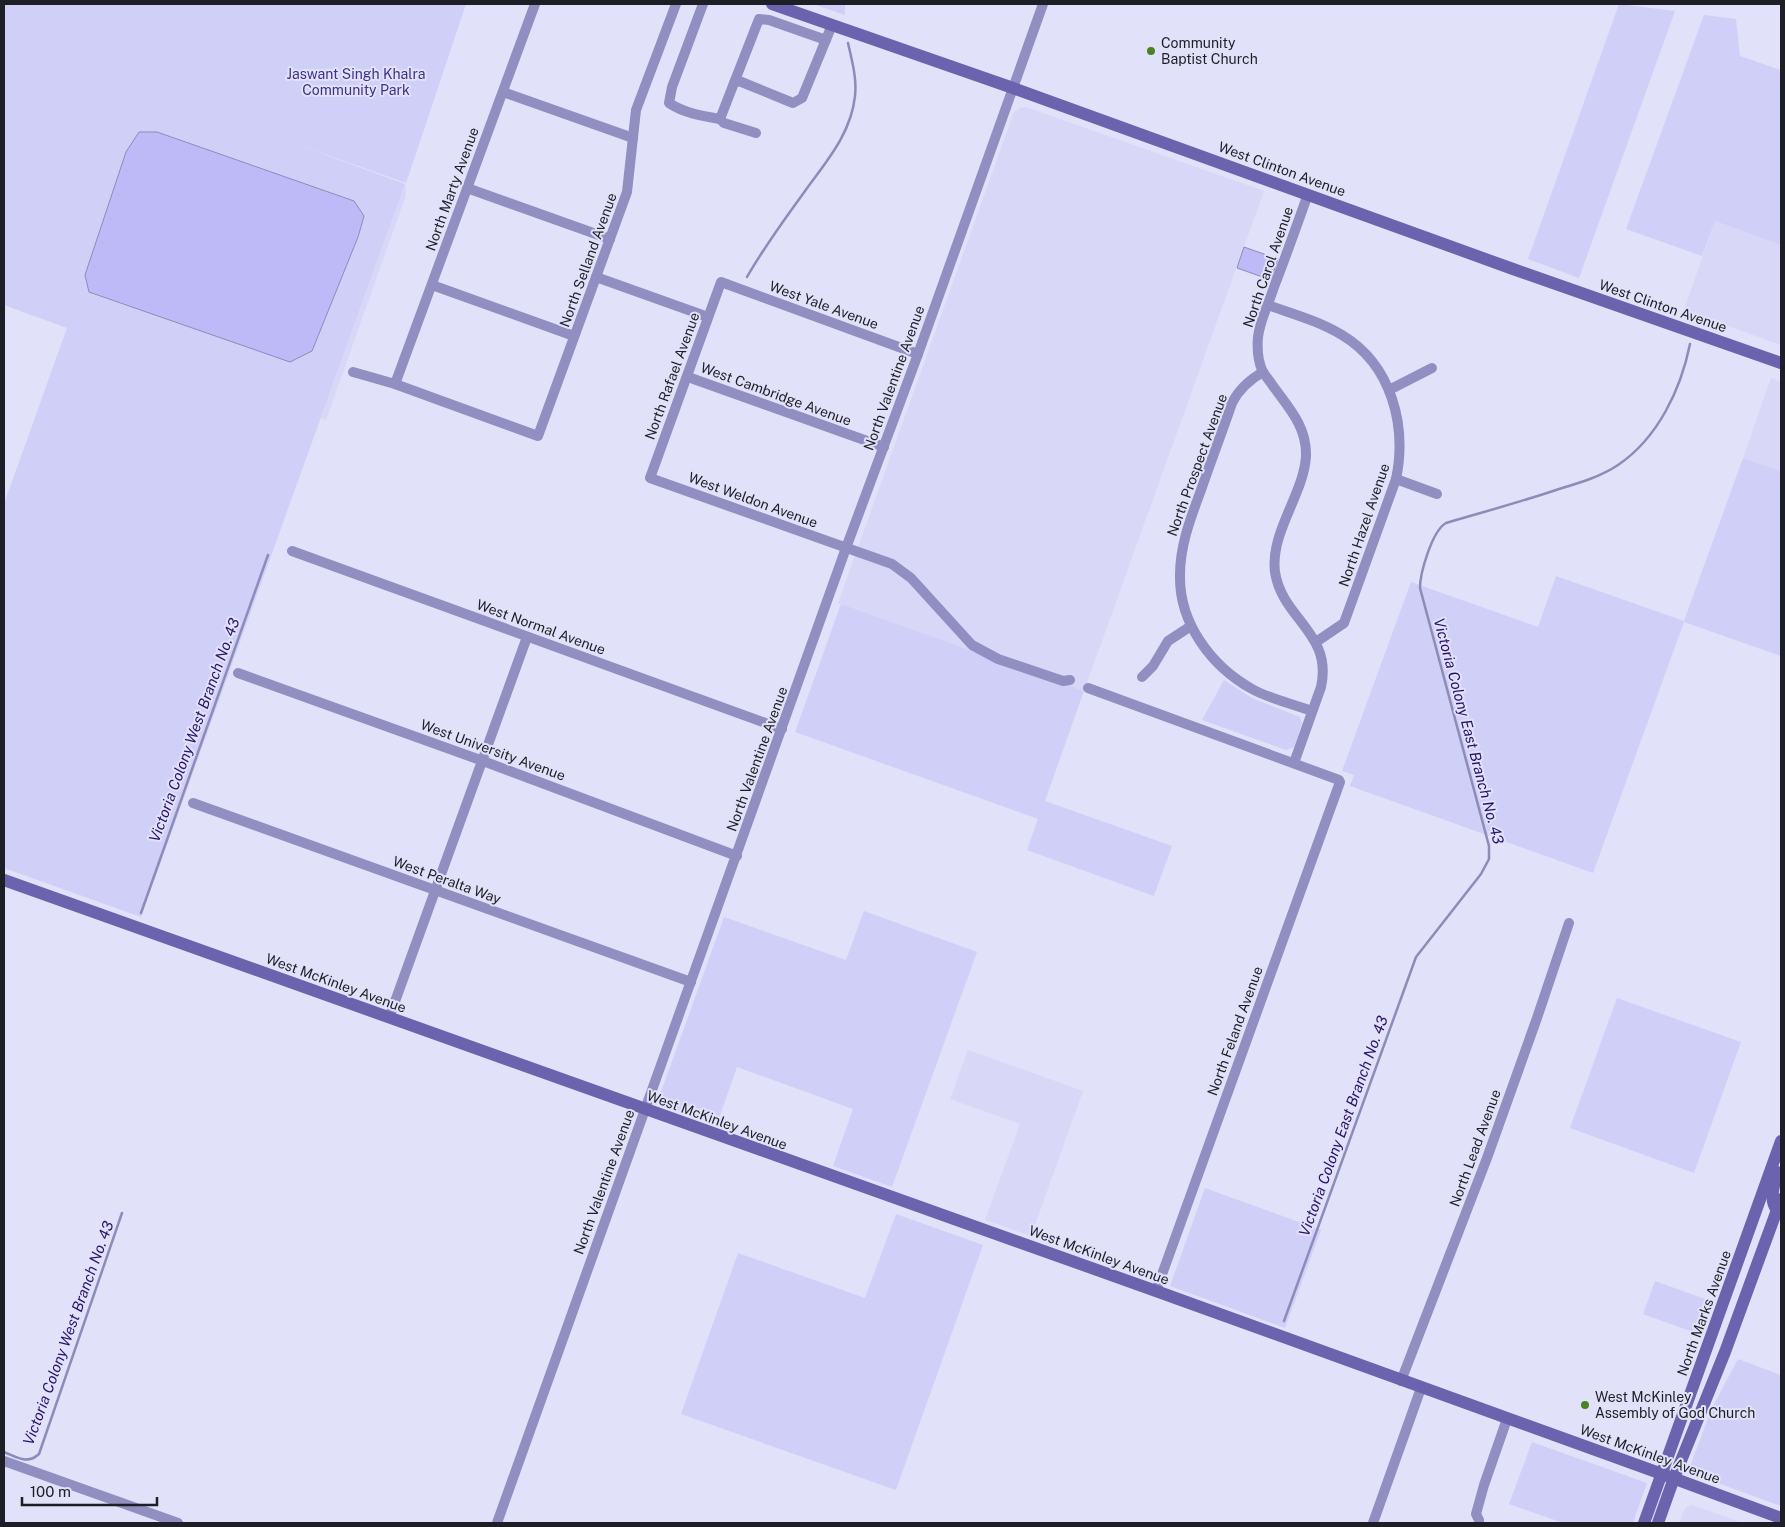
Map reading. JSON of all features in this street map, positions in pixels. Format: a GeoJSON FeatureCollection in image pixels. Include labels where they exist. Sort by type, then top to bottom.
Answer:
{"type":"FeatureCollection","features":[{"type":"Feature","properties":{"kind":"main road","name":"West Clinton Avenue"},"geometry":{"type":"LineString","coordinates":[[772,4],[1013,88],[1522,272],[1781,363]]}},
{"type":"Feature","properties":{"kind":"main road","name":"West McKinley Avenue"},"geometry":{"type":"LineString","coordinates":[[4,880],[1156,1291],[1781,1518]]}},
{"type":"Feature","properties":{"kind":"main road","name":"North Marks Avenue"},"geometry":{"type":"LineString","coordinates":[[1658,1523],[1668,1476],[1781,1141]]}},
{"type":"Feature","properties":{"kind":"main road"},"geometry":{"type":"LineString","coordinates":[[1779,1204],[1774,1207],[1772,1198],[1781,1153]]}},
{"type":"Feature","properties":{"kind":"main road","name":"North Marks Avenue"},"geometry":{"type":"LineString","coordinates":[[1644,1523],[1668,1476],[1725,1352],[1779,1204]]}},
{"type":"Feature","properties":{"kind":"street","name":"North Marty Avenue"},"geometry":{"type":"LineString","coordinates":[[395,384],[535,4]]}},
{"type":"Feature","properties":{"kind":"street","name":"North Selland Avenue"},"geometry":{"type":"LineString","coordinates":[[395,384],[538,436],[627,192],[636,110],[676,4]]}},
{"type":"Feature","properties":{"kind":"street"},"geometry":{"type":"LineString","coordinates":[[703,4],[672,87],[669,103],[678,109],[696,115],[720,119],[724,123],[756,133]]}},
{"type":"Feature","properties":{"kind":"street","name":"North Valentine Avenue"},"geometry":{"type":"LineString","coordinates":[[497,1523],[1043,4]]}},
{"type":"Feature","properties":{"kind":"street"},"geometry":{"type":"LineString","coordinates":[[720,119],[759,19],[769,20],[826,40]]}},
{"type":"Feature","properties":{"kind":"street"},"geometry":{"type":"LineString","coordinates":[[734,83],[739,81],[793,102],[802,98],[832,25]]}},
{"type":"Feature","properties":{"kind":"street"},"geometry":{"type":"LineString","coordinates":[[503,92],[633,138]]}},
{"type":"Feature","properties":{"kind":"street"},"geometry":{"type":"LineString","coordinates":[[467,188],[610,239]]}},
{"type":"Feature","properties":{"kind":"street","name":"North Carol Avenue"},"geometry":{"type":"LineString","coordinates":[[1294,763],[1323,676],[1323,662],[1316,642],[1282,593],[1275,571],[1279,538],[1304,469],[1306,458],[1305,437],[1297,419],[1263,372],[1258,347],[1258,335],[1308,194]]}},
{"type":"Feature","properties":{"kind":"street"},"geometry":{"type":"LineString","coordinates":[[596,277],[708,317]]}},
{"type":"Feature","properties":{"kind":"street","name":"West Yale Avenue"},"geometry":{"type":"LineString","coordinates":[[721,282],[918,354]]}},
{"type":"Feature","properties":{"kind":"street","name":"North Rafael Avenue"},"geometry":{"type":"LineString","coordinates":[[650,478],[721,282]]}},
{"type":"Feature","properties":{"kind":"street"},"geometry":{"type":"LineString","coordinates":[[432,285],[574,336]]}},
{"type":"Feature","properties":{"kind":"street","name":"North Hazel Avenue"},"geometry":{"type":"LineString","coordinates":[[1268,305],[1316,322],[1344,336],[1367,356],[1389,390],[1399,421],[1401,441],[1400,462],[1396,479],[1344,623],[1316,642]]}},
{"type":"Feature","properties":{"kind":"street"},"geometry":{"type":"LineString","coordinates":[[1389,390],[1432,368]]}},
{"type":"Feature","properties":{"kind":"street"},"geometry":{"type":"LineString","coordinates":[[353,372],[395,384]]}},
{"type":"Feature","properties":{"kind":"street","name":"North Prospect Avenue"},"geometry":{"type":"LineString","coordinates":[[1191,626],[1183,601],[1180,575],[1187,529],[1232,403],[1237,393],[1246,383],[1263,372]]}},
{"type":"Feature","properties":{"kind":"street","name":"West Cambridge Avenue"},"geometry":{"type":"LineString","coordinates":[[688,377],[884,447]]}},
{"type":"Feature","properties":{"kind":"street","name":"West Weldon Avenue"},"geometry":{"type":"LineString","coordinates":[[650,478],[892,564],[911,578],[972,645],[998,659],[1063,681],[1070,680]]}},
{"type":"Feature","properties":{"kind":"street"},"geometry":{"type":"LineString","coordinates":[[1396,479],[1436,494]]}},
{"type":"Feature","properties":{"kind":"street","name":"West Normal Avenue"},"geometry":{"type":"LineString","coordinates":[[292,551],[782,730]]}},
{"type":"Feature","properties":{"kind":"street"},"geometry":{"type":"LineString","coordinates":[[1142,677],[1153,666],[1168,641],[1191,626],[1222,668],[1241,682],[1267,695],[1312,711]]}},
{"type":"Feature","properties":{"kind":"street"},"geometry":{"type":"LineString","coordinates":[[389,1018],[528,637]]}},
{"type":"Feature","properties":{"kind":"street","name":"West University Avenue"},"geometry":{"type":"LineString","coordinates":[[238,673],[483,761],[737,856]]}},
{"type":"Feature","properties":{"kind":"street"},"geometry":{"type":"LineString","coordinates":[[1088,688],[1294,763]]}},
{"type":"Feature","properties":{"kind":"street","name":"North Feland Avenue"},"geometry":{"type":"LineString","coordinates":[[1156,1291],[1339,780],[1294,763]]}},
{"type":"Feature","properties":{"kind":"street","name":"West Peralta Way"},"geometry":{"type":"LineString","coordinates":[[193,803],[691,982]]}},
{"type":"Feature","properties":{"kind":"street","name":"North Lead Avenue"},"geometry":{"type":"LineString","coordinates":[[1400,1381],[1487,1158],[1569,923]]}},
{"type":"Feature","properties":{"kind":"street"},"geometry":{"type":"LineString","coordinates":[[1374,1523],[1421,1388]]}},
{"type":"Feature","properties":{"kind":"street"},"geometry":{"type":"LineString","coordinates":[[1479,1523],[1476,1514],[1507,1419]]}},
{"type":"Feature","properties":{"kind":"street"},"geometry":{"type":"LineString","coordinates":[[4,1461],[178,1523]]}},
{"type":"Feature","properties":{"kind":"shaded area"},"geometry":{"type":"Polygon","coordinates":[[[1026,107],[1264,191],[1084,691],[838,603],[1014,112],[1026,107]]]}},
{"type":"Feature","properties":{"kind":"shaded area"},"geometry":{"type":"Polygon","coordinates":[[[139,132],[157,132],[354,201],[364,216],[358,237],[312,351],[290,362],[89,292],[85,275],[126,152],[139,132]]]}},
{"type":"Feature","properties":{"kind":"shaded area"},"geometry":{"type":"Polygon","coordinates":[[[405,184],[406,195],[326,420],[321,418],[405,184]]]}},
{"type":"Feature","properties":{"kind":"shaded area"},"geometry":{"type":"Polygon","coordinates":[[[1715,221],[1781,245],[1781,345],[1684,310],[1715,221]]]}},
{"type":"Feature","properties":{"kind":"shaded area"},"geometry":{"type":"Polygon","coordinates":[[[1244,247],[1278,259],[1271,280],[1237,268],[1244,247]]]}},
{"type":"Feature","properties":{"kind":"shaded area"},"geometry":{"type":"Polygon","coordinates":[[[1771,378],[1781,382],[1781,471],[1743,458],[1771,378]]]}},
{"type":"Feature","properties":{"kind":"shaded area"},"geometry":{"type":"Polygon","coordinates":[[[968,1050],[1083,1091],[1031,1236],[985,1220],[1020,1124],[950,1099],[968,1050]]]}},
{"type":"Feature","properties":{"kind":"shaded area"},"geometry":{"type":"Polygon","coordinates":[[[1692,1505],[1743,1523],[1679,1523],[1685,1508],[1692,1505]]]}},
{"type":"Feature","properties":{"kind":"green space","name":"Jaswant Singh Khalra Community Park"},"geometry":{"type":"Polygon","coordinates":[[[4,4],[466,4],[406,183],[285,140],[405,184],[141,917],[4,868],[4,504],[67,328],[4,305],[4,4]]]}},
{"type":"Feature","properties":{"kind":"green space"},"geometry":{"type":"Polygon","coordinates":[[[813,4],[845,4],[845,15],[813,4]]]}},
{"type":"Feature","properties":{"kind":"green space"},"geometry":{"type":"Polygon","coordinates":[[[1619,4],[1675,11],[1579,278],[1528,259],[1619,4]]]}},
{"type":"Feature","properties":{"kind":"green space"},"geometry":{"type":"Polygon","coordinates":[[[1704,15],[1736,19],[1740,56],[1781,70],[1781,245],[1715,221],[1702,256],[1626,229],[1704,15]]]}},
{"type":"Feature","properties":{"kind":"green space"},"geometry":{"type":"Polygon","coordinates":[[[1743,458],[1781,471],[1781,656],[1684,622],[1593,873],[1350,786],[1354,775],[1342,771],[1411,582],[1538,627],[1556,576],[1684,621],[1743,458]]]}},
{"type":"Feature","properties":{"kind":"green space"},"geometry":{"type":"Polygon","coordinates":[[[841,604],[1084,691],[1045,801],[1172,846],[1154,896],[1027,850],[1038,819],[795,732],[841,604]]]}},
{"type":"Feature","properties":{"kind":"green space"},"geometry":{"type":"Polygon","coordinates":[[[1224,680],[1252,698],[1300,717],[1302,723],[1294,747],[1286,750],[1202,720],[1224,680]]]}},
{"type":"Feature","properties":{"kind":"green space"},"geometry":{"type":"Polygon","coordinates":[[[864,911],[977,952],[892,1187],[833,1166],[853,1109],[737,1067],[717,1124],[657,1103],[724,917],[846,960],[864,911]]]}},
{"type":"Feature","properties":{"kind":"green space"},"geometry":{"type":"Polygon","coordinates":[[[1617,998],[1741,1042],[1694,1173],[1570,1128],[1617,998]]]}},
{"type":"Feature","properties":{"kind":"green space"},"geometry":{"type":"Polygon","coordinates":[[[1205,1188],[1321,1230],[1285,1328],[1170,1286],[1205,1188]]]}},
{"type":"Feature","properties":{"kind":"green space"},"geometry":{"type":"Polygon","coordinates":[[[896,1214],[983,1245],[896,1490],[681,1414],[738,1253],[865,1298],[896,1214]]]}},
{"type":"Feature","properties":{"kind":"green space"},"geometry":{"type":"Polygon","coordinates":[[[1655,1281],[1705,1299],[1693,1332],[1643,1314],[1655,1281]]]}},
{"type":"Feature","properties":{"kind":"green space"},"geometry":{"type":"Polygon","coordinates":[[[1738,1359],[1781,1375],[1781,1506],[1688,1472],[1711,1410],[1738,1359]]]}},
{"type":"Feature","properties":{"kind":"green space"},"geometry":{"type":"Polygon","coordinates":[[[1532,1442],[1647,1483],[1633,1523],[1563,1523],[1509,1504],[1532,1442]]]}},
{"type":"Feature","properties":{"kind":"waterway","name":"Victoria Colony West Branch No. 43"},"geometry":{"type":"LineString","coordinates":[[747,277],[760,255],[829,158],[843,135],[853,110],[855,96],[854,70],[848,43]]}},
{"type":"Feature","properties":{"kind":"waterway","name":"Victoria Colony East Branch No. 43"},"geometry":{"type":"LineString","coordinates":[[1284,1321],[1416,957],[1481,874],[1489,859],[1489,846],[1420,588],[1422,573],[1432,543],[1436,534],[1446,523],[1582,482],[1618,465],[1645,441],[1666,411],[1681,378],[1690,344]]}},
{"type":"Feature","properties":{"kind":"waterway","name":"Victoria Colony West Branch No. 43"},"geometry":{"type":"LineString","coordinates":[[141,913],[268,555]]}},
{"type":"Feature","properties":{"kind":"waterway","name":"Victoria Colony West Branch No. 43"},"geometry":{"type":"LineString","coordinates":[[4,1452],[26,1460],[39,1454],[122,1213]]}},
{"type":"Feature","properties":{"kind":"place","name":"Community Baptist Church"},"geometry":{"type":"Point","coordinates":[1151,51]}},
{"type":"Feature","properties":{"kind":"place","name":"West McKinley Assembly of God Church"},"geometry":{"type":"Point","coordinates":[1585,1405]}}]}
